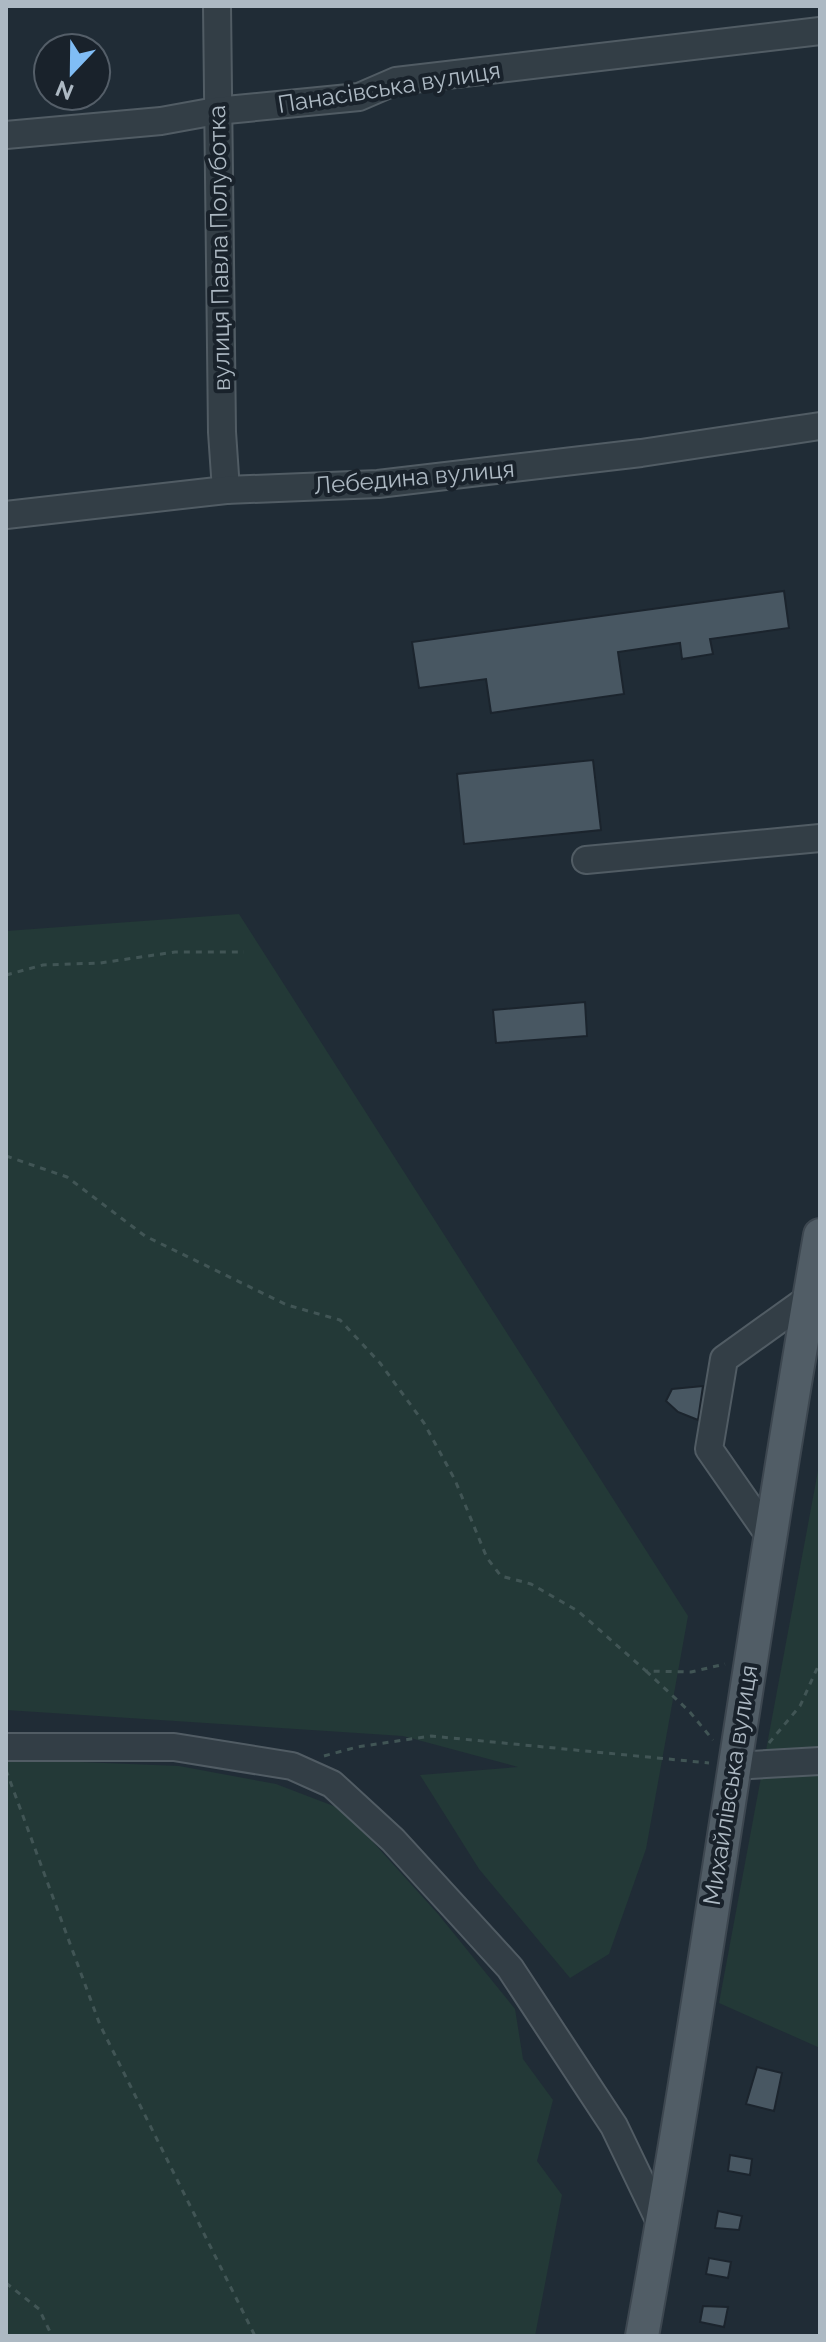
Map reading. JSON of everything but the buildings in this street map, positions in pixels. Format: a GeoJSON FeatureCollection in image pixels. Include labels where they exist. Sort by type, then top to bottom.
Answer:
{"type":"FeatureCollection","features":[{"type":"Feature","properties":{"kind":"main road","name":"Михайлівська вулиця"},"geometry":{"type":"LineString","coordinates":[[642,2336],[740,1765],[750,1659],[820,1235]]}},
{"type":"Feature","properties":{"kind":"street","name":"вулиця Павла Полуботка"},"geometry":{"type":"LineString","coordinates":[[217,6],[216,111],[222,432],[226,490]]}},
{"type":"Feature","properties":{"kind":"street","name":"Панасівська вулиця"},"geometry":{"type":"LineString","coordinates":[[6,135],[161,121],[216,111],[359,97],[396,81],[820,31]]}},
{"type":"Feature","properties":{"kind":"street","name":"Лебедина вулиця"},"geometry":{"type":"LineString","coordinates":[[6,515],[226,490],[378,484],[641,453],[820,426]]}},
{"type":"Feature","properties":{"kind":"street"},"geometry":{"type":"LineString","coordinates":[[586,860],[820,838]]}},
{"type":"Feature","properties":{"kind":"street"},"geometry":{"type":"LineString","coordinates":[[771,1538],[709,1449],[724,1359],[809,1298]]}},
{"type":"Feature","properties":{"kind":"street"},"geometry":{"type":"LineString","coordinates":[[6,1747],[174,1747],[292,1766],[332,1784],[393,1840],[510,1968],[614,2126],[662,2226]]}},
{"type":"Feature","properties":{"kind":"street"},"geometry":{"type":"LineString","coordinates":[[740,1765],[820,1761]]}},
{"type":"Feature","properties":{"kind":"path"},"geometry":{"type":"LineString","coordinates":[[6,975],[43,965],[100,963],[175,952],[244,952]]}},
{"type":"Feature","properties":{"kind":"path"},"geometry":{"type":"LineString","coordinates":[[6,1156],[67,1177],[145,1236],[287,1305],[340,1320],[380,1363],[424,1423],[455,1480],[487,1558],[501,1576],[531,1584],[578,1611],[689,1711],[740,1765]]}},
{"type":"Feature","properties":{"kind":"path"},"geometry":{"type":"LineString","coordinates":[[646,1671],[691,1672],[750,1659]]}},
{"type":"Feature","properties":{"kind":"path"},"geometry":{"type":"LineString","coordinates":[[292,1766],[357,1747],[431,1736],[740,1765],[782,1732],[800,1706],[820,1662]]}},
{"type":"Feature","properties":{"kind":"path"},"geometry":{"type":"LineString","coordinates":[[6,1770],[100,2025],[255,2336]]}},
{"type":"Feature","properties":{"kind":"path"},"geometry":{"type":"LineString","coordinates":[[6,2283],[39,2309],[52,2336]]}},
{"type":"Feature","properties":{"kind":"green space"},"geometry":{"type":"Polygon","coordinates":[[[239,914],[688,1616],[646,1849],[609,1954],[570,1978],[479,1869],[420,1775],[518,1767],[403,1736],[6,1710],[6,931],[239,914]]]}},
{"type":"Feature","properties":{"kind":"green space"},"geometry":{"type":"Polygon","coordinates":[[[820,1460],[820,2048],[719,2003],[820,1460]]]}},
{"type":"Feature","properties":{"kind":"green space"},"geometry":{"type":"Polygon","coordinates":[[[6,1759],[179,1766],[276,1784],[344,1810],[438,1914],[515,2009],[523,2059],[553,2100],[537,2161],[562,2195],[535,2336],[6,2336],[6,1759]]]}}]}
